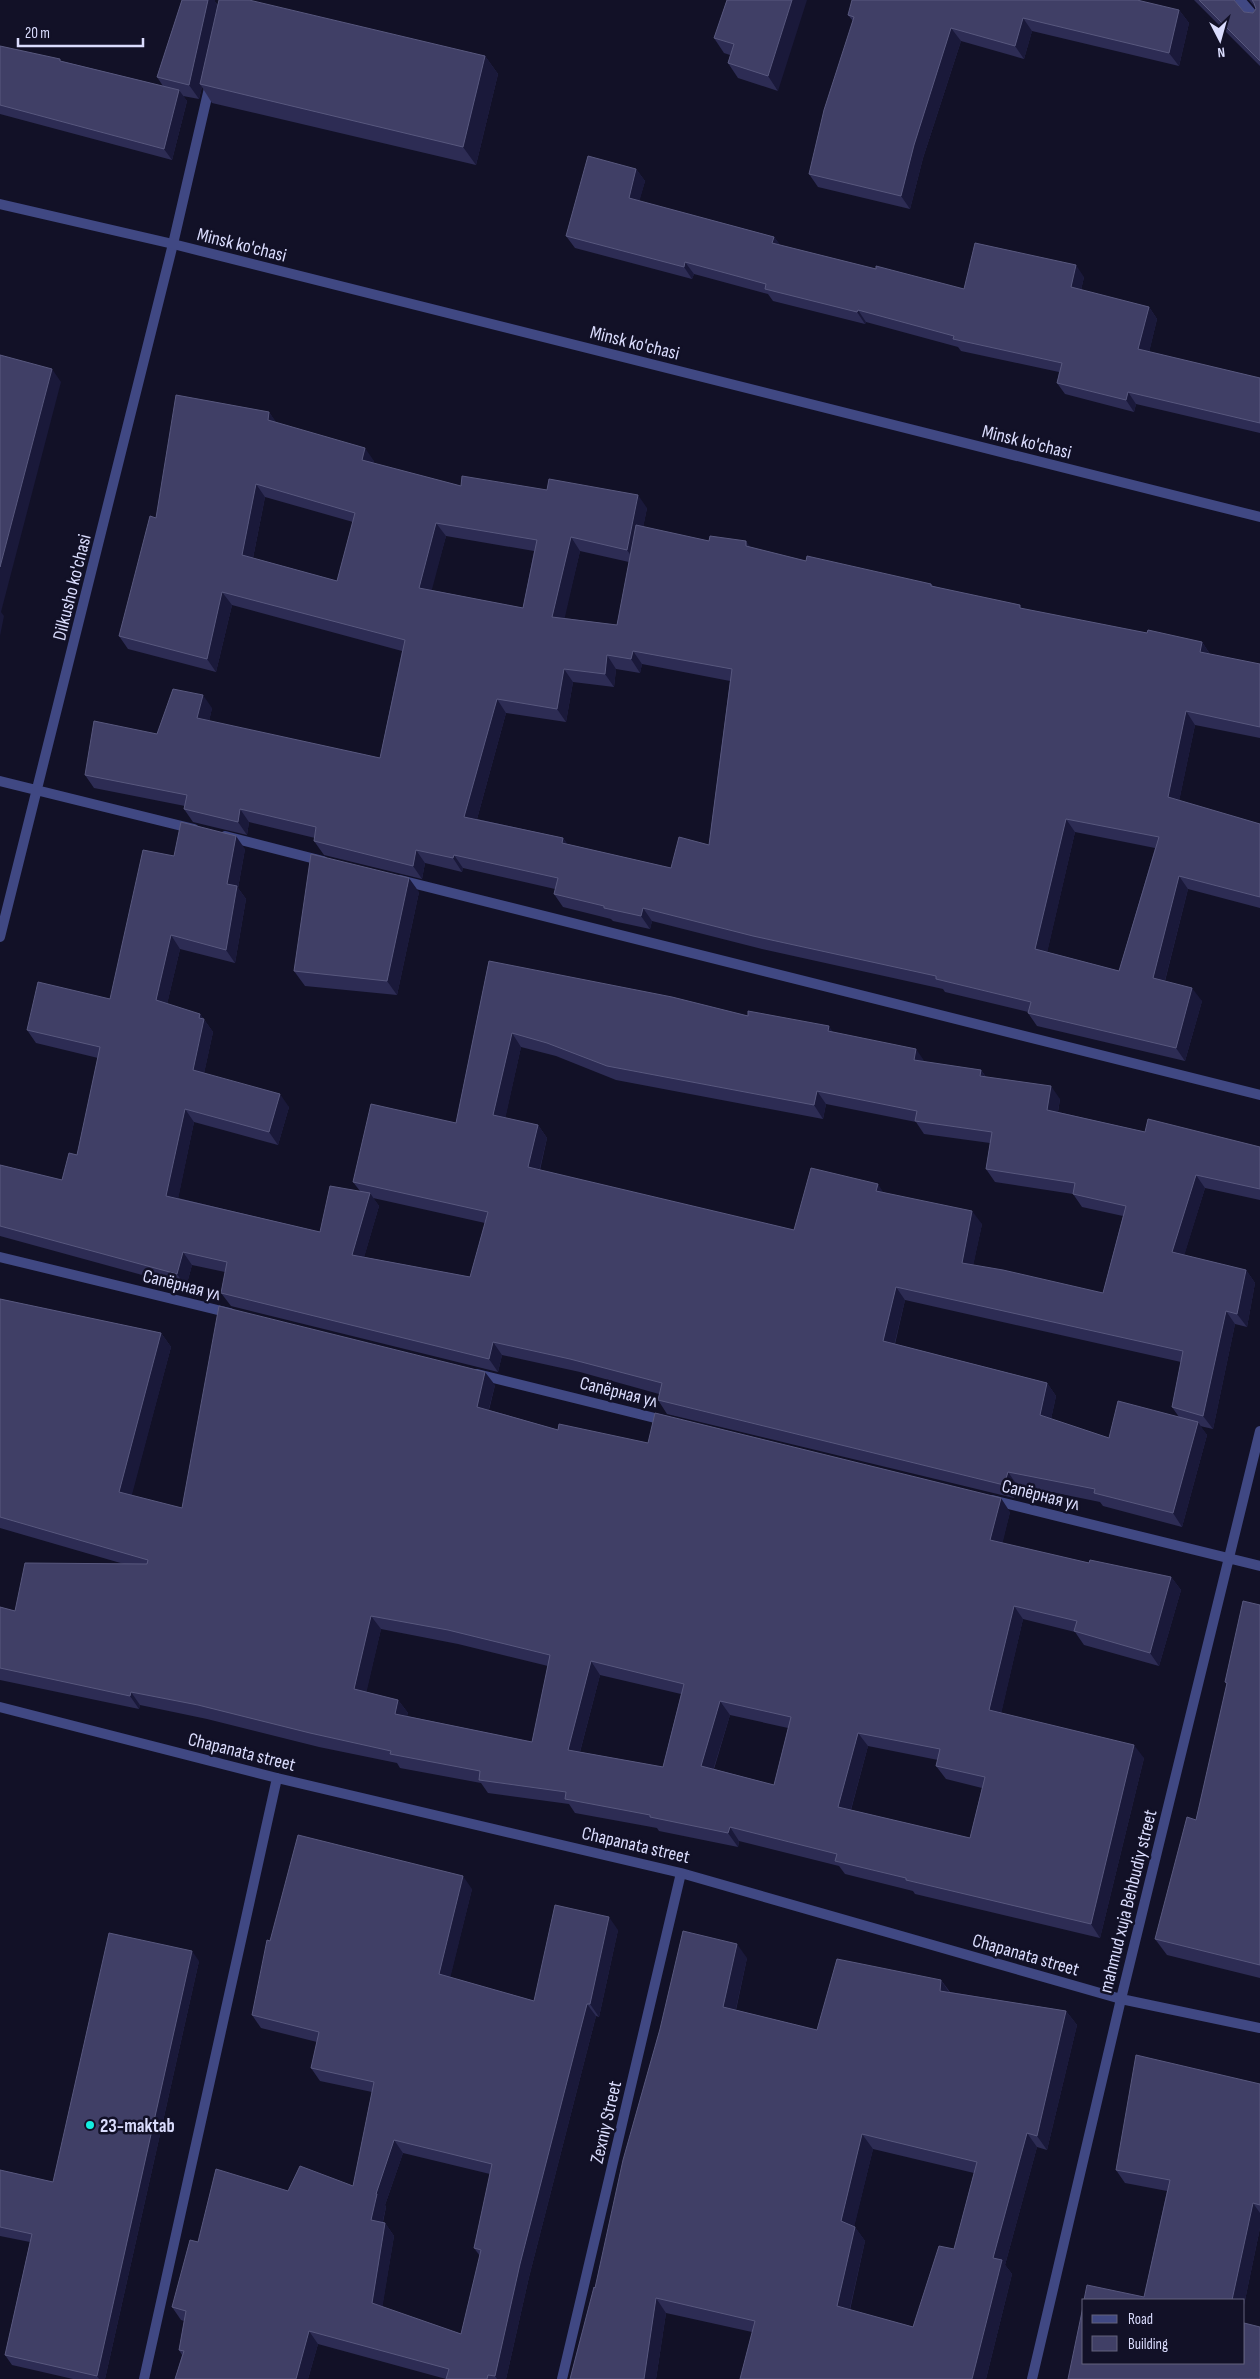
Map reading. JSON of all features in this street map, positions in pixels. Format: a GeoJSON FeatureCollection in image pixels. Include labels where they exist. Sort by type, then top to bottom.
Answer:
{"type":"FeatureCollection","features":[{"type":"Feature","properties":{"kind":"street"},"geometry":{"type":"LineString","coordinates":[[1240,0],[1260,23]]}},
{"type":"Feature","properties":{"kind":"street","name":"Dilkusho ko'chasi"},"geometry":{"type":"LineString","coordinates":[[0,937],[173,244],[212,75]]}},
{"type":"Feature","properties":{"kind":"street","name":"Minsk ko'chasi"},"geometry":{"type":"LineString","coordinates":[[0,204],[173,244],[1260,517]]}},
{"type":"Feature","properties":{"kind":"street"},"geometry":{"type":"LineString","coordinates":[[0,781],[329,862]]}},
{"type":"Feature","properties":{"kind":"street"},"geometry":{"type":"LineString","coordinates":[[387,877],[1260,1095]]}},
{"type":"Feature","properties":{"kind":"street","name":"Сапёрная ул"},"geometry":{"type":"LineString","coordinates":[[0,1257],[242,1316]]}},
{"type":"Feature","properties":{"kind":"street","name":"Сапёрная ул"},"geometry":{"type":"LineString","coordinates":[[465,1371],[678,1423]]}},
{"type":"Feature","properties":{"kind":"street","name":"mahmud xuja Behbudiy street"},"geometry":{"type":"LineString","coordinates":[[1032,2379],[1121,1999],[1260,1432]]}},
{"type":"Feature","properties":{"kind":"street","name":"Сапёрная ул"},"geometry":{"type":"LineString","coordinates":[[978,1497],[1260,1566]]}},
{"type":"Feature","properties":{"kind":"street","name":"Chapanata street"},"geometry":{"type":"LineString","coordinates":[[0,1707],[277,1778],[681,1872],[1121,1999],[1260,2028]]}},
{"type":"Feature","properties":{"kind":"street"},"geometry":{"type":"LineString","coordinates":[[144,2379],[277,1778]]}},
{"type":"Feature","properties":{"kind":"street","name":"Zexniy Street"},"geometry":{"type":"LineString","coordinates":[[562,2379],[681,1872]]}},
{"type":"Feature","properties":{"kind":"building"},"geometry":{"type":"Polygon","coordinates":[[[182,0],[208,0],[189,85],[157,77],[182,0]]]}},
{"type":"Feature","properties":{"kind":"building"},"geometry":{"type":"Polygon","coordinates":[[[219,0],[249,0],[485,56],[463,147],[200,84],[219,0]]]}},
{"type":"Feature","properties":{"kind":"building"},"geometry":{"type":"Polygon","coordinates":[[[727,0],[792,0],[768,76],[728,63],[734,44],[714,38],[727,0]]]}},
{"type":"Feature","properties":{"kind":"building"},"geometry":{"type":"Polygon","coordinates":[[[852,0],[1137,0],[1179,10],[1169,53],[1023,18],[1015,46],[951,28],[914,145],[901,196],[809,174],[824,110],[854,17],[848,15],[852,0]]]}},
{"type":"Feature","properties":{"kind":"building"},"geometry":{"type":"Polygon","coordinates":[[[1199,0],[1234,0],[1244,12],[1253,13],[1256,9],[1252,0],[1260,0],[1260,61],[1199,0]]]}},
{"type":"Feature","properties":{"kind":"building"},"geometry":{"type":"Polygon","coordinates":[[[0,46],[60,59],[60,61],[179,90],[164,149],[0,105],[0,46]]]}},
{"type":"Feature","properties":{"kind":"building"},"geometry":{"type":"Polygon","coordinates":[[[588,156],[636,169],[629,198],[774,237],[772,243],[876,269],[876,266],[964,289],[975,243],[1076,265],[1071,287],[1149,307],[1138,349],[1260,378],[1260,423],[1128,392],[1126,400],[1057,383],[1062,363],[953,339],[954,336],[858,310],[857,312],[765,289],[766,284],[685,262],[684,267],[566,236],[588,156]]]}},
{"type":"Feature","properties":{"kind":"building"},"geometry":{"type":"Polygon","coordinates":[[[0,355],[52,369],[0,567],[0,355]]]}},
{"type":"Feature","properties":{"kind":"building"},"geometry":{"type":"Polygon","coordinates":[[[176,395],[269,412],[268,420],[365,448],[362,460],[461,486],[462,476],[547,490],[549,479],[638,495],[627,550],[571,537],[552,617],[617,625],[636,525],[709,541],[710,536],[746,541],[746,546],[806,561],[807,556],[1020,605],[1020,608],[1147,633],[1148,630],[1202,642],[1200,652],[1260,664],[1260,727],[1186,711],[1168,797],[1260,824],[1260,897],[1179,876],[1153,978],[1192,988],[1176,1048],[1028,1013],[1031,1002],[936,979],[936,976],[753,936],[643,908],[641,916],[604,908],[604,906],[554,894],[558,878],[454,855],[453,858],[416,850],[413,866],[314,841],[316,827],[240,809],[238,822],[184,809],[187,795],[85,775],[94,721],[157,734],[173,689],[203,695],[197,718],[380,758],[405,640],[222,592],[207,659],[119,636],[150,516],[156,518],[176,395]],[[256,484],[242,555],[337,581],[355,513],[256,484]],[[436,523],[419,588],[523,608],[537,540],[436,523]],[[633,651],[631,659],[607,655],[605,674],[564,669],[557,709],[497,699],[464,817],[563,838],[562,843],[671,868],[679,837],[709,845],[732,669],[633,651]],[[1066,819],[1035,949],[1119,971],[1159,837],[1066,819]]]}},
{"type":"Feature","properties":{"kind":"building"},"geometry":{"type":"Polygon","coordinates":[[[181,822],[236,836],[227,884],[237,886],[226,950],[171,935],[156,1000],[200,1014],[199,1018],[204,1019],[193,1070],[280,1094],[269,1132],[185,1109],[166,1196],[320,1232],[330,1186],[370,1193],[352,1255],[470,1277],[488,1212],[353,1182],[371,1104],[456,1123],[489,961],[672,997],[748,1016],[748,1011],[829,1026],[828,1031],[916,1049],[914,1060],[981,1070],[980,1076],[1051,1086],[1047,1110],[1145,1132],[1148,1119],[1260,1147],[1260,1189],[1196,1175],[1172,1252],[1246,1270],[1237,1314],[1226,1311],[1203,1416],[1172,1407],[1183,1351],[896,1287],[883,1341],[1047,1383],[1040,1415],[1109,1438],[1118,1401],[1198,1422],[1173,1513],[1094,1493],[1095,1489],[1008,1472],[1004,1485],[658,1400],[662,1383],[570,1359],[493,1342],[489,1359],[221,1293],[227,1262],[183,1252],[177,1274],[0,1226],[0,1165],[62,1180],[69,1153],[77,1155],[100,1047],[27,1030],[38,982],[110,999],[143,850],[174,856],[181,822]],[[512,1033],[493,1115],[538,1125],[528,1167],[794,1230],[811,1168],[878,1184],[876,1191],[972,1211],[962,1263],[1003,1270],[1103,1293],[1126,1206],[1073,1194],[1075,1183],[986,1169],[992,1132],[915,1121],[917,1111],[817,1091],[814,1105],[607,1066],[547,1043],[512,1033]]]}},
{"type":"Feature","properties":{"kind":"building"},"geometry":{"type":"Polygon","coordinates":[[[311,854],[409,878],[387,981],[294,971],[311,854]]]}},
{"type":"Feature","properties":{"kind":"building"},"geometry":{"type":"Polygon","coordinates":[[[0,1299],[161,1333],[119,1492],[182,1508],[219,1306],[485,1372],[477,1407],[558,1430],[559,1424],[648,1443],[655,1413],[1001,1498],[990,1540],[1089,1563],[1090,1560],[1171,1577],[1150,1653],[1074,1631],[1077,1621],[1014,1606],[989,1710],[1134,1745],[1091,1924],[835,1861],[837,1854],[730,1827],[728,1833],[650,1817],[650,1815],[565,1799],[566,1792],[479,1780],[480,1771],[390,1754],[391,1751],[198,1705],[131,1692],[130,1696],[0,1668],[0,1607],[15,1611],[25,1563],[147,1564],[148,1560],[0,1517],[0,1299]],[[371,1616],[354,1689],[398,1700],[395,1714],[532,1742],[550,1655],[448,1630],[371,1616]],[[591,1661],[568,1750],[663,1767],[684,1684],[591,1661]],[[720,1701],[701,1766],[774,1785],[791,1717],[720,1701]],[[858,1733],[838,1807],[970,1838],[985,1777],[936,1766],[940,1749],[858,1733]]]}},
{"type":"Feature","properties":{"kind":"building"},"geometry":{"type":"Polygon","coordinates":[[[1243,1601],[1260,1605],[1260,1965],[1155,1939],[1187,1817],[1196,1820],[1227,1683],[1225,1682],[1243,1601]]]}},
{"type":"Feature","properties":{"kind":"building"},"geometry":{"type":"Polygon","coordinates":[[[298,1835],[463,1876],[439,1974],[534,2001],[555,1905],[609,1917],[590,2004],[587,2004],[520,2264],[495,2376],[488,2375],[487,2379],[446,2379],[449,2369],[309,2331],[296,2379],[175,2379],[184,2351],[179,2350],[186,2311],[172,2307],[190,2240],[198,2242],[216,2169],[288,2191],[300,2166],[353,2186],[374,2082],[311,2068],[319,2032],[252,2015],[267,1940],[270,1941],[298,1835]],[[394,2140],[376,2194],[371,2220],[385,2223],[372,2303],[461,2334],[481,2250],[474,2248],[492,2164],[394,2140]]]}},
{"type":"Feature","properties":{"kind":"building"},"geometry":{"type":"Polygon","coordinates":[[[683,1931],[737,1944],[723,2007],[817,2030],[837,1959],[941,1980],[940,1991],[1066,2011],[1037,2136],[1027,2133],[993,2258],[1002,2260],[972,2379],[740,2379],[755,2321],[656,2298],[644,2379],[570,2379],[595,2288],[623,2160],[660,2029],[683,1931]],[[862,2134],[841,2221],[855,2227],[837,2306],[913,2327],[939,2246],[954,2249],[977,2162],[862,2134]]]}},
{"type":"Feature","properties":{"kind":"building"},"geometry":{"type":"Polygon","coordinates":[[[109,1933],[192,1951],[97,2376],[5,2355],[32,2234],[0,2227],[0,2170],[53,2182],[109,1933]]]}},
{"type":"Feature","properties":{"kind":"building"},"geometry":{"type":"Polygon","coordinates":[[[1136,2055],[1260,2084],[1260,2205],[1253,2203],[1232,2299],[1084,2299],[1087,2285],[1144,2297],[1170,2180],[1116,2170],[1136,2055]]]}},
{"type":"Feature","properties":{"kind":"building"},"geometry":{"type":"Polygon","coordinates":[[[1082,2312],[1082,2364],[1245,2364],[1245,2323],[1260,2327],[1260,2379],[1068,2379],[1082,2312]]]}},
{"type":"Feature","properties":{"kind":"place","name":"23-maktab"},"geometry":{"type":"Point","coordinates":[90,2125]}}]}
